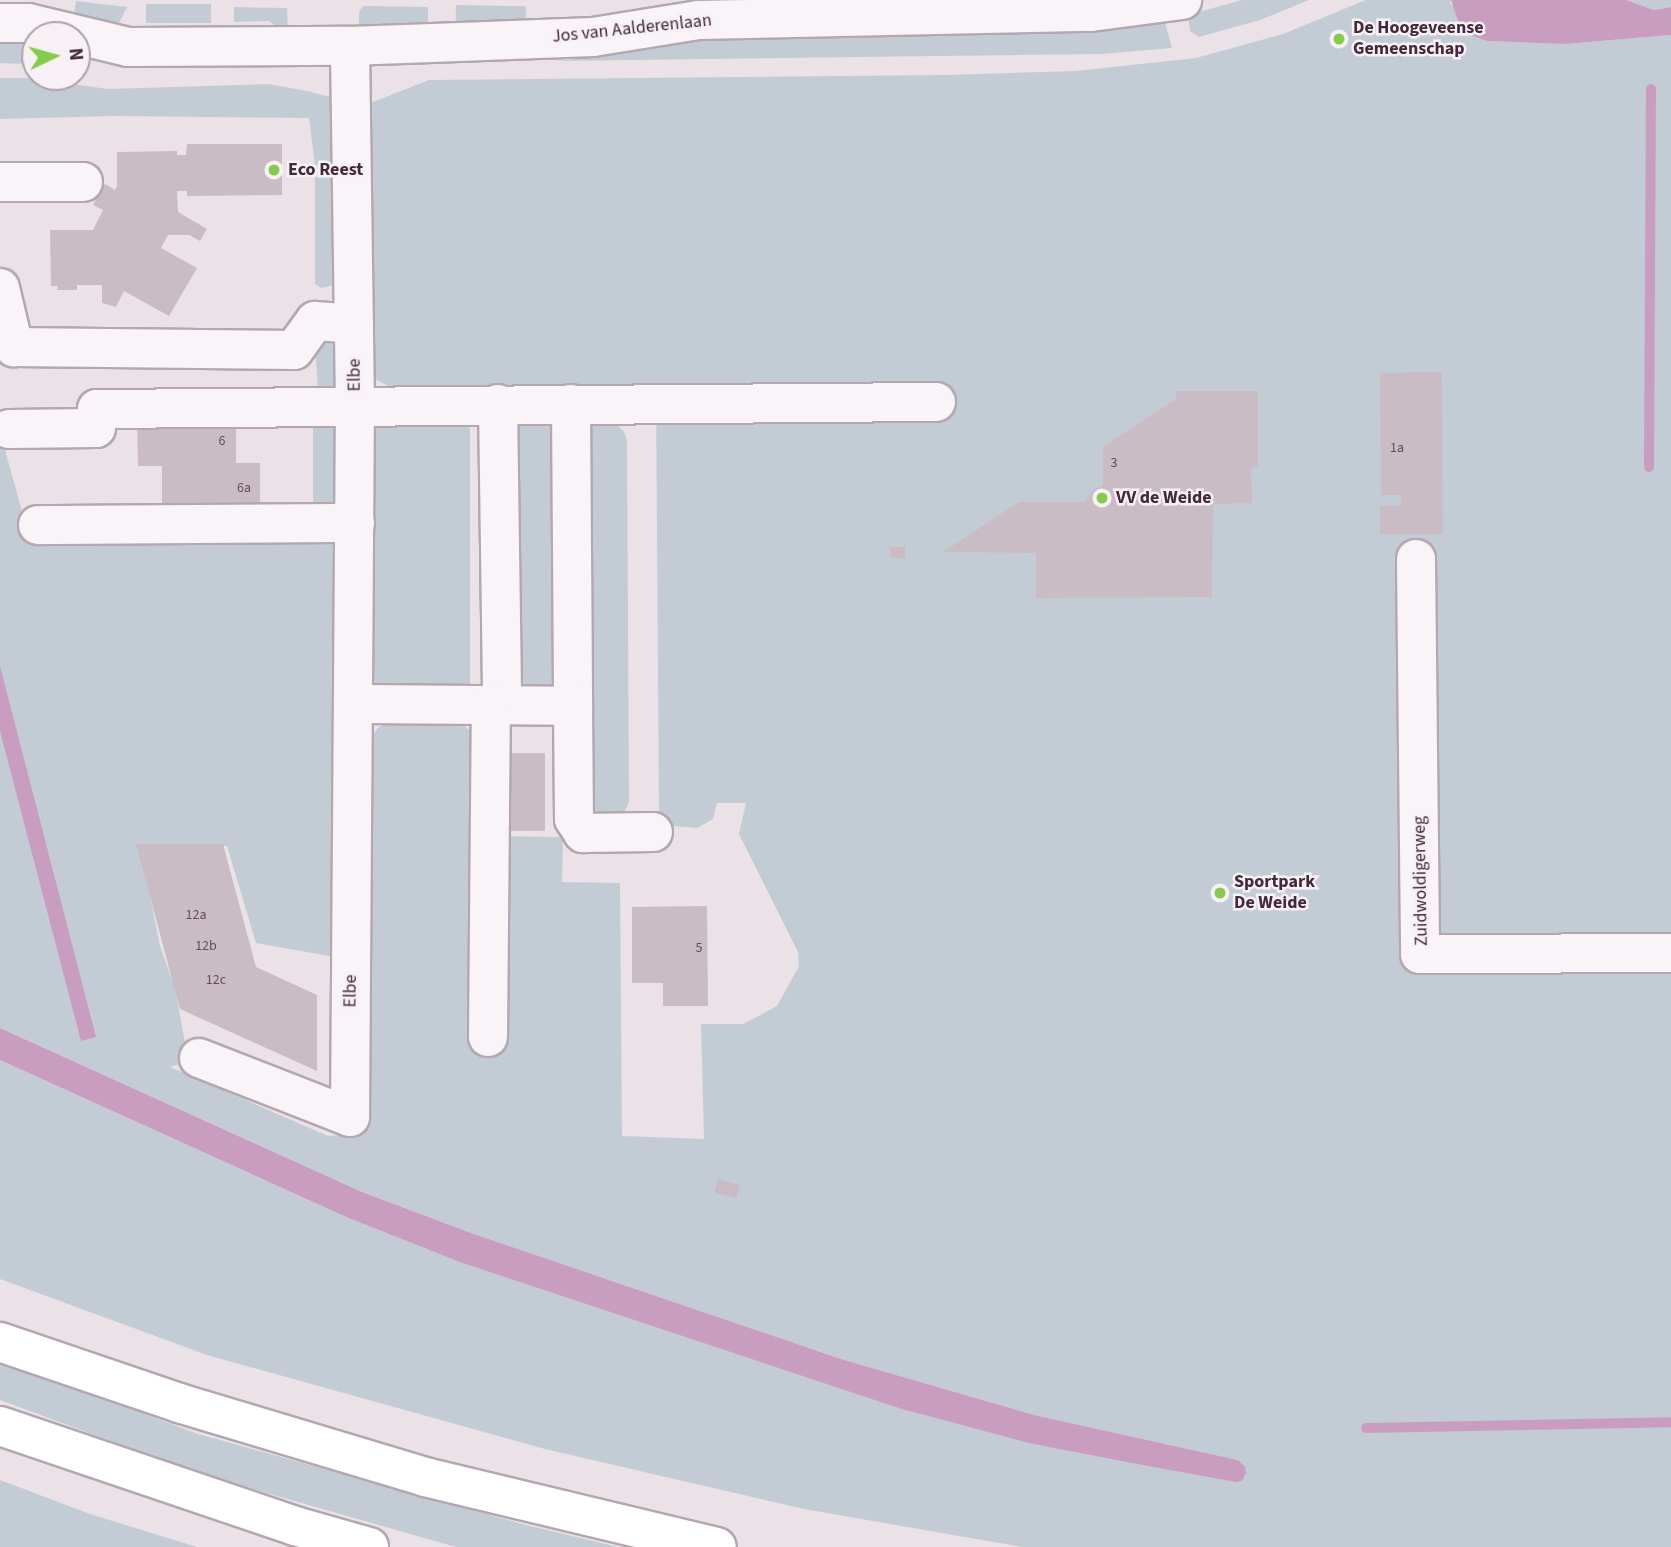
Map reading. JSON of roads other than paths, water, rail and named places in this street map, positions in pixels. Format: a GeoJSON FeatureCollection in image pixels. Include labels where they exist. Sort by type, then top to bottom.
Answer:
{"type":"FeatureCollection","features":[{"type":"Feature","properties":{"kind":"highway"},"geometry":{"type":"LineString","coordinates":[[0,1342],[318,1447],[548,1508],[717,1547]]}},
{"type":"Feature","properties":{"kind":"highway"},"geometry":{"type":"LineString","coordinates":[[0,1426],[295,1526],[369,1547]]}},
{"type":"Feature","properties":{"kind":"street","name":"Jos van Aalderenlaan"},"geometry":{"type":"LineString","coordinates":[[0,23],[28,23],[128,47],[350,46],[593,37],[699,20],[1091,12],[1182,0]]}},
{"type":"Feature","properties":{"kind":"street","name":"Elbe"},"geometry":{"type":"LineString","coordinates":[[199,1058],[350,1117],[355,405],[350,46]]}},
{"type":"Feature","properties":{"kind":"street"},"geometry":{"type":"LineString","coordinates":[[0,182],[83,182]]}},
{"type":"Feature","properties":{"kind":"street"},"geometry":{"type":"LineString","coordinates":[[0,288],[14,347],[294,350],[315,321],[354,324]]}},
{"type":"Feature","properties":{"kind":"street"},"geometry":{"type":"LineString","coordinates":[[9,429],[96,428],[97,409],[936,402]]}},
{"type":"Feature","properties":{"kind":"street"},"geometry":{"type":"LineString","coordinates":[[488,1037],[496,706],[498,404]]}},
{"type":"Feature","properties":{"kind":"street"},"geometry":{"type":"LineString","coordinates":[[570,404],[574,819],[583,833],[653,832]]}},
{"type":"Feature","properties":{"kind":"street"},"geometry":{"type":"LineString","coordinates":[[38,525],[355,523]]}},
{"type":"Feature","properties":{"kind":"street","name":"Zuidwoldigerweg"},"geometry":{"type":"LineString","coordinates":[[1416,559],[1420,954],[1671,953]]}},
{"type":"Feature","properties":{"kind":"street"},"geometry":{"type":"LineString","coordinates":[[355,704],[573,706]]}},
{"type":"Feature","properties":{"kind":"waterway"},"geometry":{"type":"LineString","coordinates":[[1649,467],[1651,89]]}},
{"type":"Feature","properties":{"kind":"waterway"},"geometry":{"type":"LineString","coordinates":[[1366,1428],[1671,1422]]}},
{"type":"Feature","properties":{"kind":"place","name":"De Hoogeveense Gemeenschap"},"geometry":{"type":"Point","coordinates":[1339,39]}},
{"type":"Feature","properties":{"kind":"place","name":"Eco Reest"},"geometry":{"type":"Point","coordinates":[274,170]}},
{"type":"Feature","properties":{"kind":"place","name":"VV de Weide"},"geometry":{"type":"Point","coordinates":[1102,498]}},
{"type":"Feature","properties":{"kind":"place","name":"Sportpark De Weide"},"geometry":{"type":"Point","coordinates":[1220,893]}}]}
